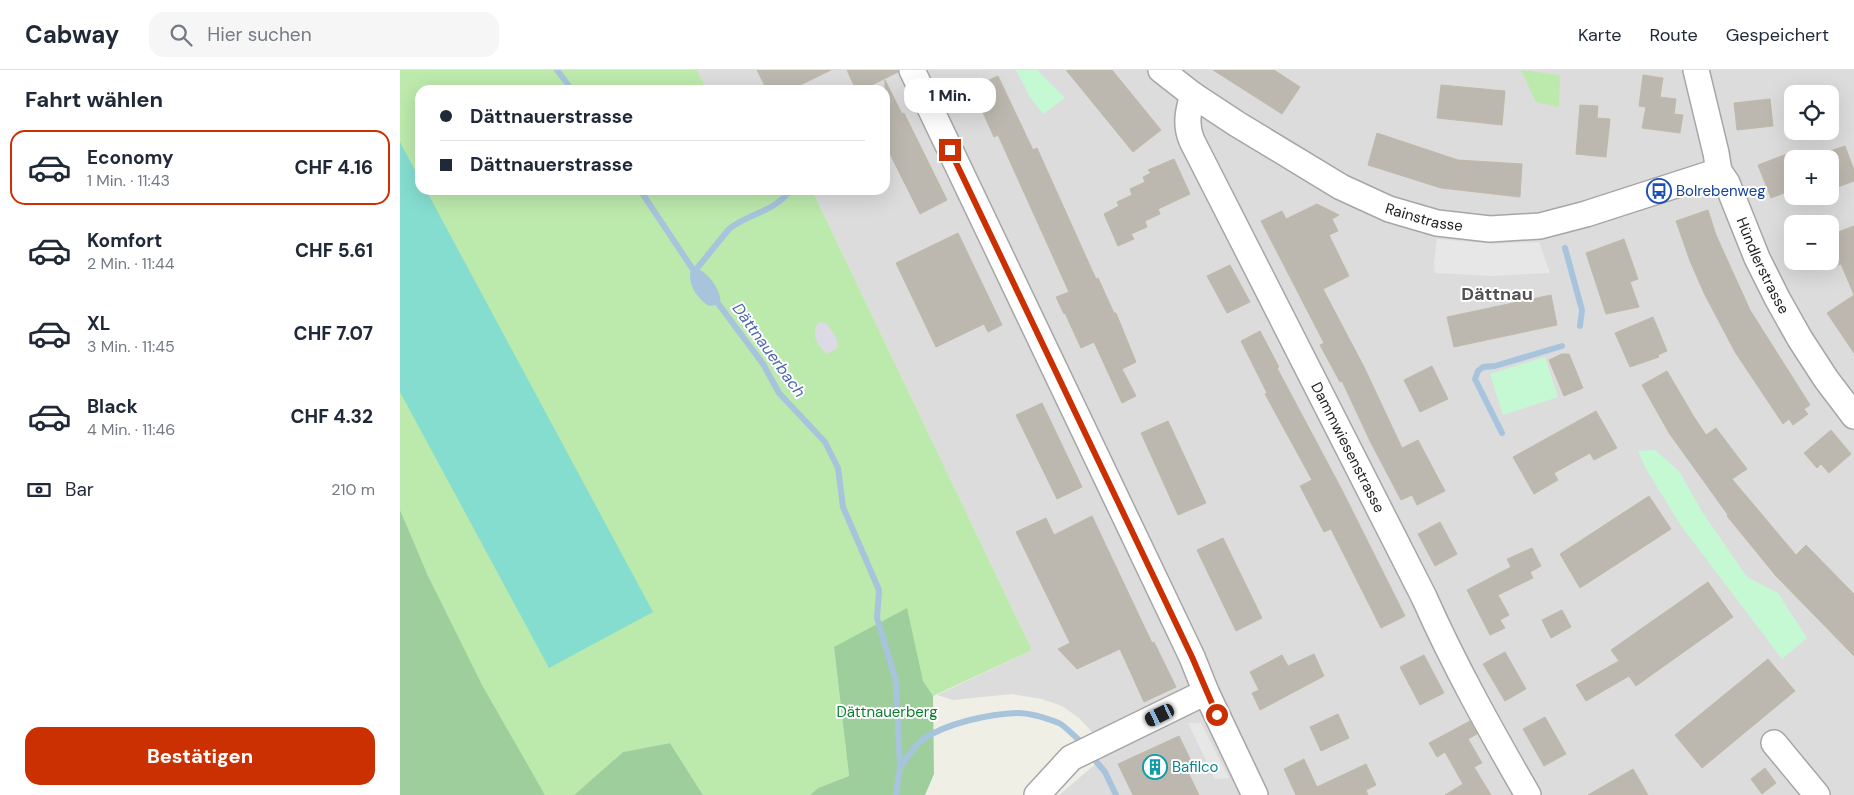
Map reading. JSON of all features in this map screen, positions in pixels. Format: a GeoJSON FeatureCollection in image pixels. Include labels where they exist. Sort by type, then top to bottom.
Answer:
{"type":"FeatureCollection","features":[{"type":"Feature","properties":{"kind":"street"},"geometry":{"type":"LineString","coordinates":[[912,70],[1192,657],[1206,692],[1255,795]]}},
{"type":"Feature","properties":{"kind":"street","name":"Rainstrasse"},"geometry":{"type":"LineString","coordinates":[[1161,70],[1193,95],[1273,146],[1360,197],[1406,215],[1452,225],[1490,229],[1540,226],[1586,214],[1719,171]]}},
{"type":"Feature","properties":{"kind":"street","name":"Hündlerstrasse"},"geometry":{"type":"LineString","coordinates":[[1696,70],[1719,171],[1726,183],[1760,264],[1788,318],[1821,372],[1854,416]]}},
{"type":"Feature","properties":{"kind":"street","name":"Dammwiesenstrasse"},"geometry":{"type":"LineString","coordinates":[[1193,95],[1187,120],[1192,142],[1424,597],[1437,627],[1528,795]]}},
{"type":"Feature","properties":{"kind":"street"},"geometry":{"type":"LineString","coordinates":[[1037,795],[1072,758],[1206,692]]}},
{"type":"Feature","properties":{"kind":"street"},"geometry":{"type":"LineString","coordinates":[[1774,742],[1817,795]]}},
{"type":"Feature","properties":{"kind":"shaded area"},"geometry":{"type":"Polygon","coordinates":[[[697,70],[1854,70],[1854,795],[1059,795],[1106,755],[1092,732],[1079,718],[1062,706],[1042,699],[1012,694],[953,700],[937,695],[1032,650],[814,195],[890,195],[890,85],[704,85],[697,70]]]}},
{"type":"Feature","properties":{"kind":"shaded area"},"geometry":{"type":"Polygon","coordinates":[[[400,142],[415,170],[415,195],[429,195],[653,612],[549,668],[400,392],[400,142]]]}},
{"type":"Feature","properties":{"kind":"shaded area"},"geometry":{"type":"Polygon","coordinates":[[[1437,239],[1493,244],[1539,242],[1550,273],[1492,276],[1435,273],[1434,263],[1437,239]]]}},
{"type":"Feature","properties":{"kind":"shaded area"},"geometry":{"type":"Polygon","coordinates":[[[692,268],[702,271],[712,281],[719,293],[720,304],[710,306],[697,295],[690,279],[692,268]]]}},
{"type":"Feature","properties":{"kind":"shaded area"},"geometry":{"type":"Polygon","coordinates":[[[820,322],[827,324],[836,337],[838,345],[838,348],[826,354],[815,337],[815,327],[820,322]]]}},
{"type":"Feature","properties":{"kind":"shaded area"},"geometry":{"type":"Polygon","coordinates":[[[1188,723],[1201,723],[1229,778],[1215,779],[1188,723]]]}},
{"type":"Feature","properties":{"kind":"green space"},"geometry":{"type":"Polygon","coordinates":[[[400,70],[697,70],[704,85],[415,85],[415,195],[814,195],[1032,650],[933,696],[925,687],[921,674],[834,647],[849,776],[818,788],[810,795],[703,795],[670,743],[623,752],[574,795],[545,795],[466,656],[431,584],[400,510],[400,70]]]}},
{"type":"Feature","properties":{"kind":"green space"},"geometry":{"type":"Polygon","coordinates":[[[1016,70],[1037,70],[1065,98],[1043,114],[1030,97],[1016,70]]]}},
{"type":"Feature","properties":{"kind":"green space"},"geometry":{"type":"Polygon","coordinates":[[[1521,70],[1560,75],[1559,107],[1536,102],[1521,70]]]}},
{"type":"Feature","properties":{"kind":"green space"},"geometry":{"type":"Polygon","coordinates":[[[1545,357],[1558,397],[1503,415],[1490,374],[1545,357]]]}},
{"type":"Feature","properties":{"kind":"green space"},"geometry":{"type":"Polygon","coordinates":[[[1655,450],[1679,471],[1703,513],[1747,577],[1778,593],[1807,638],[1782,659],[1682,527],[1646,469],[1638,451],[1655,450]]]}},
{"type":"Feature","properties":{"kind":"green space"},"geometry":{"type":"Polygon","coordinates":[[[400,510],[428,576],[482,685],[545,795],[400,795],[400,510]]]}},
{"type":"Feature","properties":{"kind":"green space","name":"Dättnauerberg"},"geometry":{"type":"Polygon","coordinates":[[[907,608],[923,681],[933,696],[934,774],[925,795],[810,795],[818,788],[849,776],[834,647],[907,608]]]}},
{"type":"Feature","properties":{"kind":"green space"},"geometry":{"type":"Polygon","coordinates":[[[670,743],[703,795],[574,795],[623,752],[670,743]]]}},
{"type":"Feature","properties":{"kind":"building"},"geometry":{"type":"Polygon","coordinates":[[[757,70],[831,70],[800,85],[764,85],[757,70]]]}},
{"type":"Feature","properties":{"kind":"building"},"geometry":{"type":"Polygon","coordinates":[[[847,70],[898,70],[898,72],[872,85],[854,85],[847,70]]]}},
{"type":"Feature","properties":{"kind":"building"},"geometry":{"type":"Polygon","coordinates":[[[1066,70],[1112,70],[1161,130],[1133,152],[1066,70]]]}},
{"type":"Feature","properties":{"kind":"building"},"geometry":{"type":"Polygon","coordinates":[[[1213,70],[1274,70],[1300,87],[1282,114],[1213,70]]]}},
{"type":"Feature","properties":{"kind":"building"},"geometry":{"type":"Polygon","coordinates":[[[1643,75],[1663,78],[1660,97],[1676,99],[1674,114],[1683,115],[1680,133],[1642,128],[1646,107],[1639,106],[1643,75]]]}},
{"type":"Feature","properties":{"kind":"building"},"geometry":{"type":"Polygon","coordinates":[[[998,76],[1033,150],[1037,148],[1096,279],[1098,278],[1114,313],[1116,313],[1136,362],[1122,369],[1136,396],[1122,403],[1094,342],[1081,348],[1064,314],[1056,297],[1069,292],[998,135],[994,137],[972,88],[998,76]]]}},
{"type":"Feature","properties":{"kind":"building"},"geometry":{"type":"Polygon","coordinates":[[[1441,85],[1505,91],[1502,125],[1437,118],[1441,85]]]}},
{"type":"Feature","properties":{"kind":"building"},"geometry":{"type":"Polygon","coordinates":[[[890,90],[902,114],[904,113],[947,200],[920,214],[890,154],[890,90]]]}},
{"type":"Feature","properties":{"kind":"building"},"geometry":{"type":"Polygon","coordinates":[[[1770,99],[1773,126],[1737,130],[1734,103],[1770,99]]]}},
{"type":"Feature","properties":{"kind":"building"},"geometry":{"type":"Polygon","coordinates":[[[1580,105],[1598,106],[1597,118],[1610,119],[1606,157],[1576,154],[1580,105]]]}},
{"type":"Feature","properties":{"kind":"building"},"geometry":{"type":"Polygon","coordinates":[[[1377,133],[1458,160],[1522,164],[1520,197],[1441,188],[1368,165],[1377,133]]]}},
{"type":"Feature","properties":{"kind":"building"},"geometry":{"type":"Polygon","coordinates":[[[1845,146],[1854,170],[1854,181],[1839,187],[1839,150],[1833,150],[1845,146]]]}},
{"type":"Feature","properties":{"kind":"building"},"geometry":{"type":"Polygon","coordinates":[[[1784,155],[1784,193],[1771,198],[1758,165],[1784,155]]]}},
{"type":"Feature","properties":{"kind":"building"},"geometry":{"type":"Polygon","coordinates":[[[1174,159],[1190,194],[1158,209],[1160,214],[1145,221],[1147,227],[1131,234],[1134,239],[1118,246],[1104,214],[1119,206],[1117,202],[1132,195],[1130,189],[1145,182],[1143,177],[1151,173],[1148,170],[1174,159]]]}},
{"type":"Feature","properties":{"kind":"building"},"geometry":{"type":"Polygon","coordinates":[[[1317,204],[1339,215],[1332,219],[1338,231],[1329,235],[1349,276],[1323,289],[1365,369],[1402,448],[1418,440],[1445,491],[1417,505],[1412,495],[1401,500],[1370,441],[1342,381],[1340,382],[1320,345],[1324,343],[1261,221],[1282,211],[1286,219],[1317,204]]]}},
{"type":"Feature","properties":{"kind":"building"},"geometry":{"type":"Polygon","coordinates":[[[1708,210],[1716,235],[1750,310],[1810,405],[1804,409],[1808,414],[1793,425],[1789,419],[1783,424],[1735,352],[1704,293],[1690,261],[1676,221],[1708,210]]]}},
{"type":"Feature","properties":{"kind":"building"},"geometry":{"type":"Polygon","coordinates":[[[1854,226],[1854,295],[1841,264],[1839,265],[1839,232],[1854,226]]]}},
{"type":"Feature","properties":{"kind":"building"},"geometry":{"type":"Polygon","coordinates":[[[958,233],[1002,325],[988,332],[984,324],[936,347],[896,263],[958,233]]]}},
{"type":"Feature","properties":{"kind":"building"},"geometry":{"type":"Polygon","coordinates":[[[1624,239],[1638,279],[1630,282],[1639,307],[1606,314],[1586,253],[1624,239]]]}},
{"type":"Feature","properties":{"kind":"building"},"geometry":{"type":"Polygon","coordinates":[[[1230,265],[1250,302],[1227,313],[1207,276],[1230,265]]]}},
{"type":"Feature","properties":{"kind":"building"},"geometry":{"type":"Polygon","coordinates":[[[1551,295],[1557,325],[1454,347],[1447,317],[1551,295]]]}},
{"type":"Feature","properties":{"kind":"building"},"geometry":{"type":"Polygon","coordinates":[[[1854,295],[1854,353],[1827,313],[1854,295]]]}},
{"type":"Feature","properties":{"kind":"building"},"geometry":{"type":"Polygon","coordinates":[[[1653,317],[1667,351],[1658,355],[1659,357],[1630,367],[1615,333],[1653,317]]]}},
{"type":"Feature","properties":{"kind":"building"},"geometry":{"type":"Polygon","coordinates":[[[1260,331],[1279,367],[1277,368],[1342,490],[1405,616],[1381,628],[1331,529],[1324,532],[1300,486],[1312,480],[1265,394],[1267,393],[1241,341],[1260,331]]]}},
{"type":"Feature","properties":{"kind":"building"},"geometry":{"type":"Polygon","coordinates":[[[1562,354],[1569,354],[1583,388],[1564,396],[1549,360],[1562,354]]]}},
{"type":"Feature","properties":{"kind":"building"},"geometry":{"type":"Polygon","coordinates":[[[1432,366],[1448,399],[1420,412],[1404,380],[1432,366]]]}},
{"type":"Feature","properties":{"kind":"building"},"geometry":{"type":"Polygon","coordinates":[[[1667,371],[1706,435],[1716,428],[1747,469],[1732,479],[1796,555],[1806,545],[1854,594],[1854,656],[1776,576],[1727,516],[1669,433],[1642,385],[1667,371]]]}},
{"type":"Feature","properties":{"kind":"building"},"geometry":{"type":"Polygon","coordinates":[[[1042,403],[1082,487],[1057,499],[1016,415],[1042,403]]]}},
{"type":"Feature","properties":{"kind":"building"},"geometry":{"type":"Polygon","coordinates":[[[1596,411],[1617,448],[1594,460],[1590,453],[1554,473],[1558,480],[1534,494],[1513,457],[1596,411]]]}},
{"type":"Feature","properties":{"kind":"building"},"geometry":{"type":"Polygon","coordinates":[[[1168,421],[1206,503],[1178,515],[1141,433],[1168,421]]]}},
{"type":"Feature","properties":{"kind":"building"},"geometry":{"type":"Polygon","coordinates":[[[1831,430],[1851,454],[1829,473],[1821,464],[1817,468],[1804,453],[1831,430]]]}},
{"type":"Feature","properties":{"kind":"building"},"geometry":{"type":"Polygon","coordinates":[[[1649,496],[1671,529],[1580,588],[1560,554],[1649,496]]]}},
{"type":"Feature","properties":{"kind":"building"},"geometry":{"type":"Polygon","coordinates":[[[1092,516],[1152,643],[1154,642],[1176,687],[1144,702],[1120,649],[1077,669],[1058,649],[1070,643],[1016,532],[1046,518],[1054,535],[1092,516]]]}},
{"type":"Feature","properties":{"kind":"building"},"geometry":{"type":"Polygon","coordinates":[[[1440,522],[1457,554],[1435,566],[1418,534],[1440,522]]]}},
{"type":"Feature","properties":{"kind":"building"},"geometry":{"type":"Polygon","coordinates":[[[1223,538],[1262,618],[1236,631],[1197,550],[1223,538]]]}},
{"type":"Feature","properties":{"kind":"building"},"geometry":{"type":"Polygon","coordinates":[[[1532,548],[1541,566],[1530,572],[1533,578],[1498,595],[1509,615],[1500,620],[1505,628],[1490,635],[1467,590],[1511,567],[1507,559],[1532,548]]]}},
{"type":"Feature","properties":{"kind":"building"},"geometry":{"type":"Polygon","coordinates":[[[1708,582],[1733,617],[1636,686],[1629,676],[1586,701],[1576,685],[1619,661],[1611,650],[1708,582]]]}},
{"type":"Feature","properties":{"kind":"building"},"geometry":{"type":"Polygon","coordinates":[[[1562,610],[1571,627],[1551,638],[1542,620],[1562,610]]]}},
{"type":"Feature","properties":{"kind":"building"},"geometry":{"type":"Polygon","coordinates":[[[1505,652],[1526,689],[1505,701],[1483,664],[1505,652]]]}},
{"type":"Feature","properties":{"kind":"building"},"geometry":{"type":"Polygon","coordinates":[[[1314,654],[1324,676],[1260,710],[1252,693],[1259,690],[1250,672],[1282,655],[1288,666],[1314,654]]]}},
{"type":"Feature","properties":{"kind":"building"},"geometry":{"type":"Polygon","coordinates":[[[1424,655],[1444,693],[1420,705],[1400,667],[1424,655]]]}},
{"type":"Feature","properties":{"kind":"building"},"geometry":{"type":"Polygon","coordinates":[[[1768,659],[1795,691],[1702,768],[1675,735],[1768,659]]]}},
{"type":"Feature","properties":{"kind":"building"},"geometry":{"type":"Polygon","coordinates":[[[1338,714],[1349,738],[1321,751],[1310,727],[1338,714]]]}},
{"type":"Feature","properties":{"kind":"building"},"geometry":{"type":"Polygon","coordinates":[[[1545,717],[1566,754],[1544,766],[1523,729],[1545,717]]]}},
{"type":"Feature","properties":{"kind":"building"},"geometry":{"type":"Polygon","coordinates":[[[1470,721],[1477,734],[1468,739],[1482,763],[1474,767],[1491,795],[1445,795],[1463,784],[1445,752],[1437,757],[1429,743],[1470,721]]]}},
{"type":"Feature","properties":{"kind":"building","name":"Bafilco"},"geometry":{"type":"Polygon","coordinates":[[[1179,736],[1193,765],[1186,768],[1199,795],[1133,795],[1118,764],[1179,736]]]}},
{"type":"Feature","properties":{"kind":"building"},"geometry":{"type":"Polygon","coordinates":[[[1304,759],[1317,787],[1366,764],[1376,785],[1366,790],[1368,795],[1296,795],[1284,769],[1304,759]]]}},
{"type":"Feature","properties":{"kind":"building"},"geometry":{"type":"Polygon","coordinates":[[[1765,768],[1776,783],[1762,794],[1751,779],[1765,768]]]}},
{"type":"Feature","properties":{"kind":"building"},"geometry":{"type":"Polygon","coordinates":[[[1633,769],[1648,795],[1588,795],[1633,769]]]}},
{"type":"Feature","properties":{"kind":"waterway","name":"Dättnauerbach"},"geometry":{"type":"LineString","coordinates":[[557,70],[568,85]]}},
{"type":"Feature","properties":{"kind":"waterway","name":"Dättnauerbach"},"geometry":{"type":"LineString","coordinates":[[643,195],[696,274]]}},
{"type":"Feature","properties":{"kind":"waterway"},"geometry":{"type":"LineString","coordinates":[[694,272],[729,229],[769,208],[786,195]]}},
{"type":"Feature","properties":{"kind":"waterway"},"geometry":{"type":"LineString","coordinates":[[1565,248],[1582,310],[1580,326]]}},
{"type":"Feature","properties":{"kind":"waterway","name":"Dättnauerbach"},"geometry":{"type":"LineString","coordinates":[[714,298],[763,364],[779,393],[825,442],[838,468],[843,507],[879,590],[877,618],[896,681],[900,767],[896,795]]}},
{"type":"Feature","properties":{"kind":"waterway"},"geometry":{"type":"LineString","coordinates":[[1502,433],[1475,379],[1478,371],[1483,367],[1495,366],[1562,346]]}},
{"type":"Feature","properties":{"kind":"waterway"},"geometry":{"type":"LineString","coordinates":[[900,767],[913,749],[932,734],[968,720],[994,715],[1023,713],[1044,718],[1059,723],[1079,740]]}},
{"type":"Feature","properties":{"kind":"waterway"},"geometry":{"type":"LineString","coordinates":[[1095,760],[1105,772],[1116,795]]}},
{"type":"Feature","properties":{"kind":"place","name":"Bolrebenweg"},"geometry":{"type":"Point","coordinates":[1659,191]}},
{"type":"Feature","properties":{"kind":"place","name":"Bafilco"},"geometry":{"type":"Point","coordinates":[1155,767]}},
{"type":"Feature","properties":{"kind":"district","name":"Dättnau"},"geometry":{"type":"Point","coordinates":[1497,294]}},
{"type":"Feature","properties":{"kind":"route"},"geometry":{"type":"LineString","coordinates":[[950,150],[1192,657],[1217,715]]}}]}
